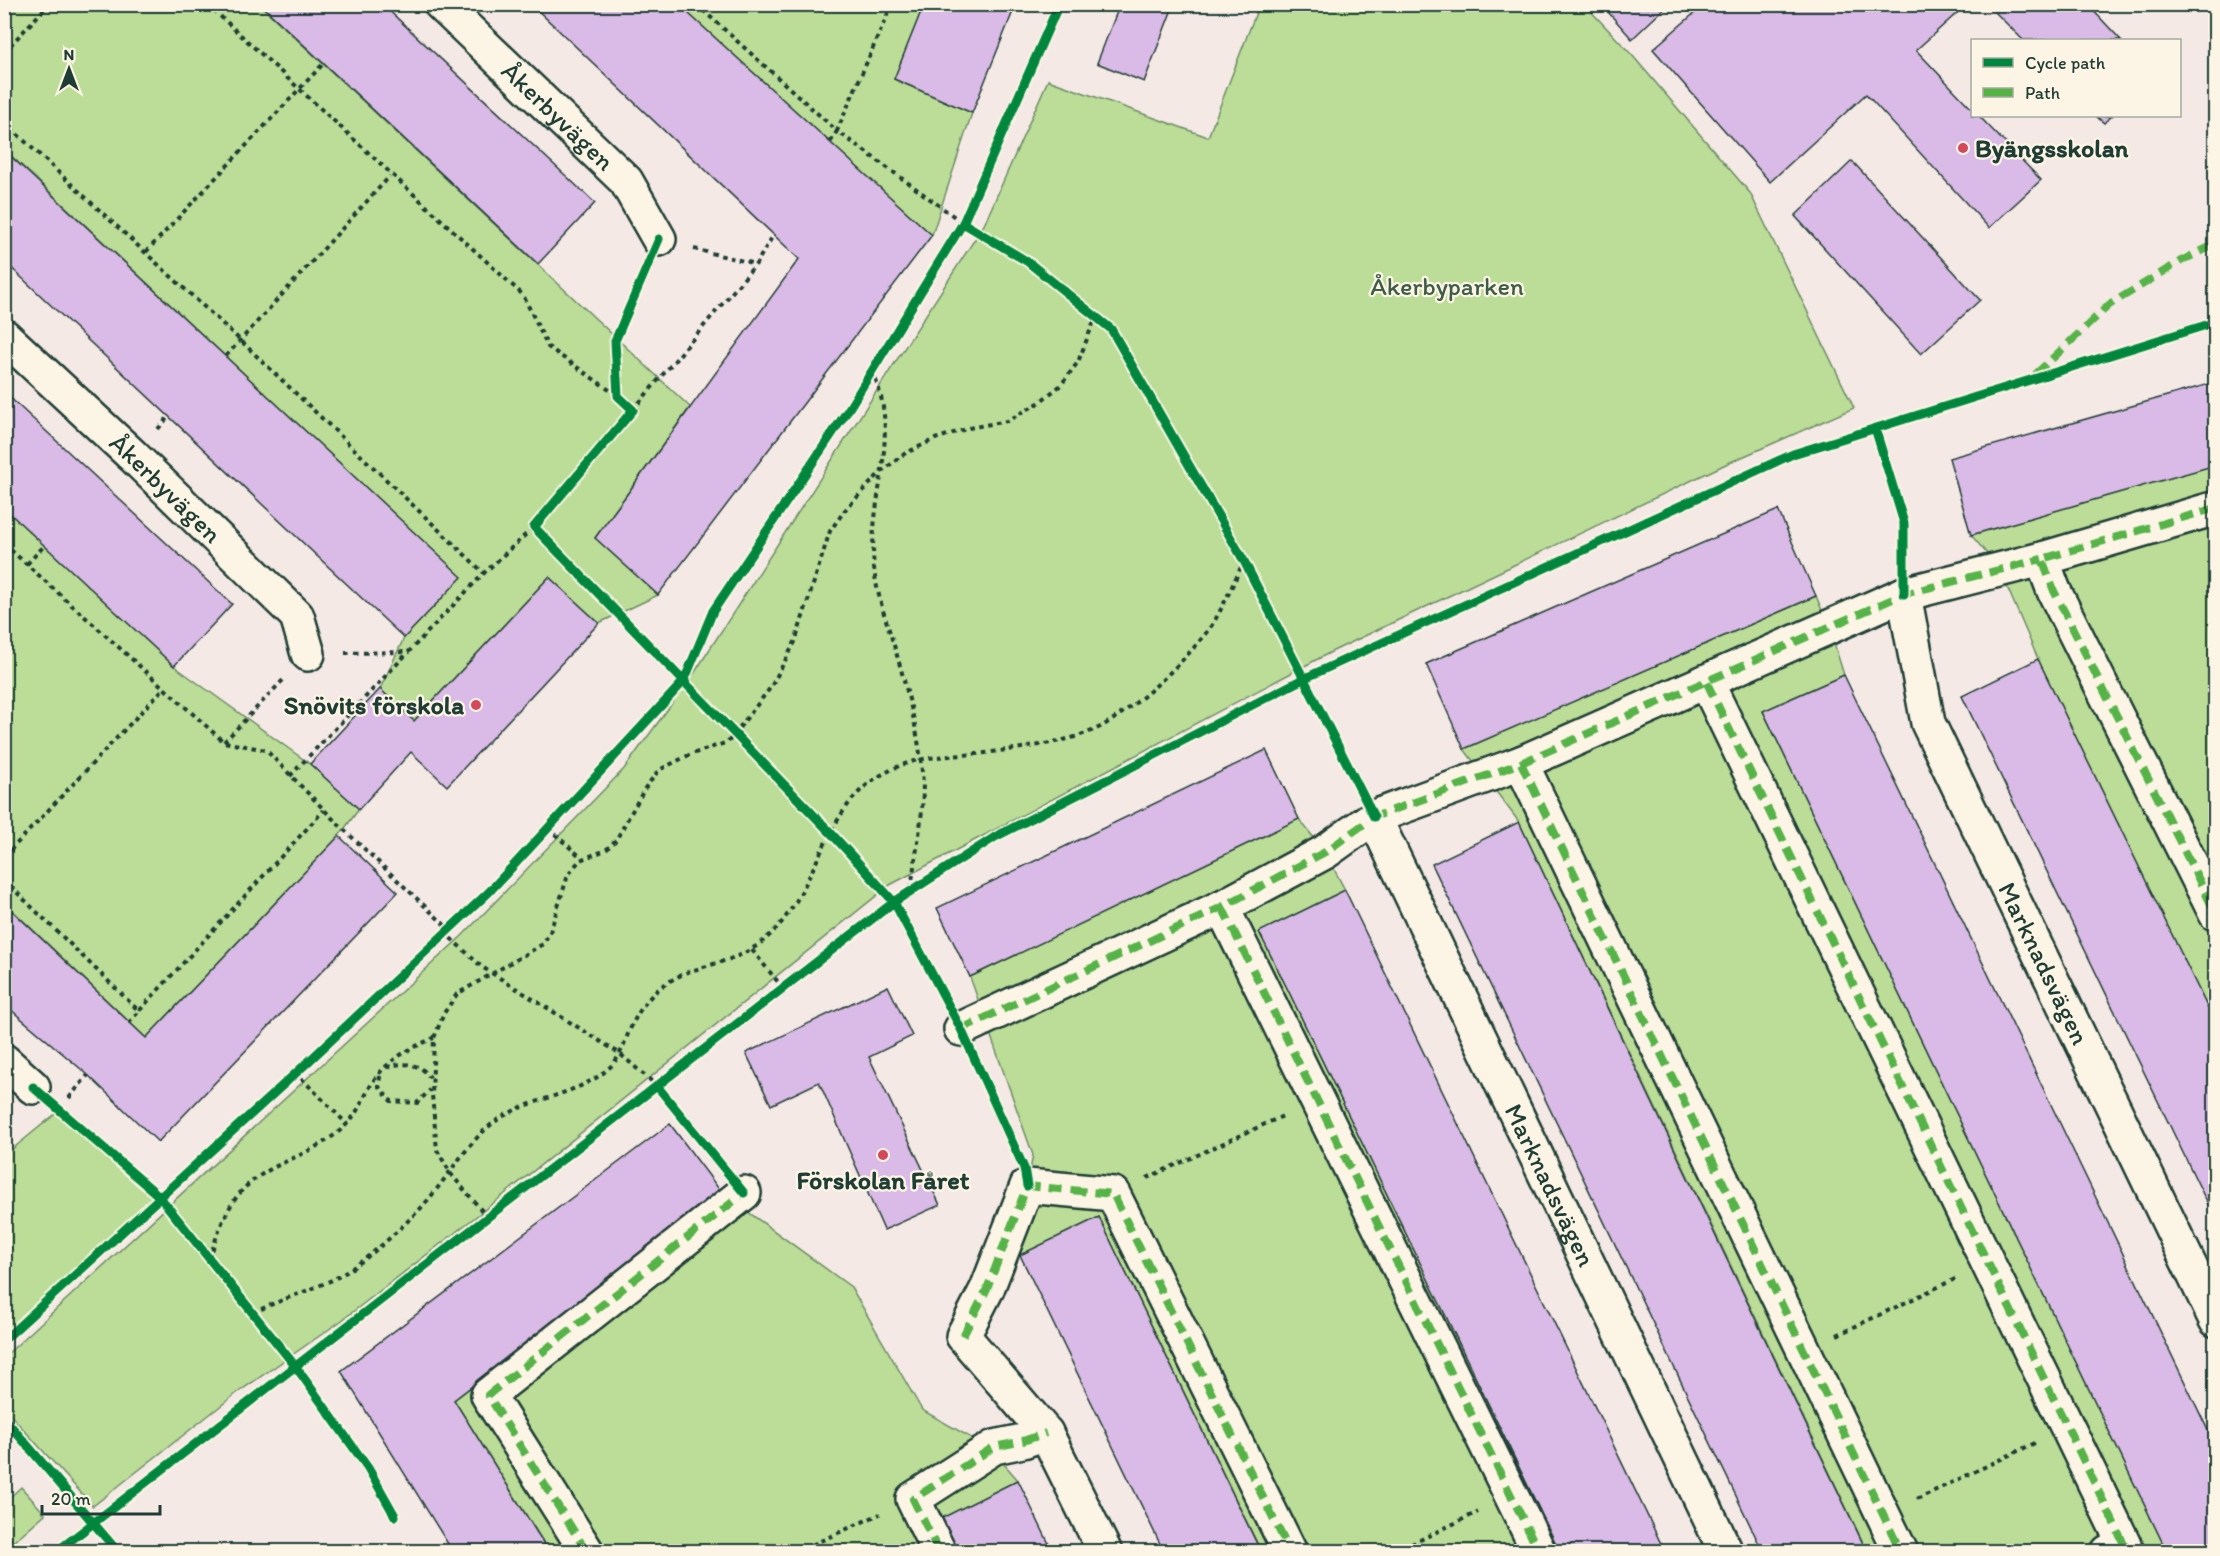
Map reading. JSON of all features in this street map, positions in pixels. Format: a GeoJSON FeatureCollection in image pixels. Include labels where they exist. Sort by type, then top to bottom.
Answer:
{"type":"FeatureCollection","features":[{"type":"Feature","properties":{"kind":"street","name":"Åkerbyvägen"},"geometry":{"type":"LineString","coordinates":[[441,4],[626,181],[659,239]]}},
{"type":"Feature","properties":{"kind":"street","name":"Åkerbyvägen"},"geometry":{"type":"LineString","coordinates":[[4,336],[133,456],[297,616],[308,654]]}},
{"type":"Feature","properties":{"kind":"street"},"geometry":{"type":"LineString","coordinates":[[961,1029],[1222,907],[1325,852],[1374,817],[1521,764],[1904,594],[2042,559],[2216,508]]}},
{"type":"Feature","properties":{"kind":"street"},"geometry":{"type":"LineString","coordinates":[[2042,559],[2054,591],[2216,914]]}},
{"type":"Feature","properties":{"kind":"street","name":"Marknadsvägen"},"geometry":{"type":"LineString","coordinates":[[1904,594],[1928,723],[2216,1320]]}},
{"type":"Feature","properties":{"kind":"street"},"geometry":{"type":"LineString","coordinates":[[1707,683],[2124,1544],[2108,1551]]}},
{"type":"Feature","properties":{"kind":"street"},"geometry":{"type":"LineString","coordinates":[[1521,764],[1901,1551]]}},
{"type":"Feature","properties":{"kind":"street","name":"Marknadsvägen"},"geometry":{"type":"LineString","coordinates":[[1374,817],[1726,1551]]}},
{"type":"Feature","properties":{"kind":"street"},"geometry":{"type":"LineString","coordinates":[[1222,907],[1539,1551]]}},
{"type":"Feature","properties":{"kind":"street"},"geometry":{"type":"LineString","coordinates":[[4,1061],[33,1087]]}},
{"type":"Feature","properties":{"kind":"street"},"geometry":{"type":"LineString","coordinates":[[1105,1551],[1046,1433],[963,1336],[987,1289],[1027,1186],[1113,1194],[1290,1551]]}},
{"type":"Feature","properties":{"kind":"street"},"geometry":{"type":"LineString","coordinates":[[587,1551],[488,1395],[744,1193]]}},
{"type":"Feature","properties":{"kind":"street"},"geometry":{"type":"LineString","coordinates":[[939,1551],[913,1499],[994,1447],[1046,1433]]}},
{"type":"Feature","properties":{"kind":"path"},"geometry":{"type":"LineString","coordinates":[[4,52],[49,4]]}},
{"type":"Feature","properties":{"kind":"path"},"geometry":{"type":"LineString","coordinates":[[207,4],[390,176],[523,295],[548,347],[618,396],[633,410]]}},
{"type":"Feature","properties":{"kind":"path"},"geometry":{"type":"LineString","coordinates":[[696,4],[837,131],[972,229]]}},
{"type":"Feature","properties":{"kind":"path"},"geometry":{"type":"LineString","coordinates":[[830,143],[892,4]]}},
{"type":"Feature","properties":{"kind":"path"},"geometry":{"type":"LineString","coordinates":[[146,252],[323,64]]}},
{"type":"Feature","properties":{"kind":"path"},"geometry":{"type":"LineString","coordinates":[[4,122],[241,341],[484,573]]}},
{"type":"Feature","properties":{"kind":"path"},"geometry":{"type":"LineString","coordinates":[[226,357],[390,176]]}},
{"type":"Feature","properties":{"kind":"path"},"geometry":{"type":"LineString","coordinates":[[957,233],[967,213]]}},
{"type":"Feature","properties":{"kind":"path"},"geometry":{"type":"LineString","coordinates":[[290,776],[484,573],[534,527],[756,264],[774,234]]}},
{"type":"Feature","properties":{"kind":"path"},"geometry":{"type":"LineString","coordinates":[[618,396],[615,341],[659,239],[756,264]]}},
{"type":"Feature","properties":{"kind":"path"},"geometry":{"type":"LineString","coordinates":[[489,1218],[451,1174],[437,1150],[432,1087],[434,1038],[444,1013],[457,994],[543,944],[550,932],[568,875],[583,859],[606,850],[616,840],[645,788],[659,770],[689,755],[728,742],[771,687],[795,642],[830,531],[845,510],[883,470],[904,454],[935,439],[969,428],[1007,421],[1037,405],[1061,385],[1078,362],[1100,320],[1088,310]]}},
{"type":"Feature","properties":{"kind":"path"},"geometry":{"type":"LineString","coordinates":[[866,381],[878,361]]}},
{"type":"Feature","properties":{"kind":"path"},"geometry":{"type":"LineString","coordinates":[[872,371],[879,387],[887,443],[872,531],[874,570],[907,694],[920,758],[923,794],[911,890]]}},
{"type":"Feature","properties":{"kind":"path"},"geometry":{"type":"LineString","coordinates":[[534,527],[684,681],[733,735],[831,832],[894,902],[961,1029]]}},
{"type":"Feature","properties":{"kind":"path"},"geometry":{"type":"LineString","coordinates":[[4,544],[224,742],[266,750],[491,973],[619,1053],[657,1086],[664,1095]]}},
{"type":"Feature","properties":{"kind":"path"},"geometry":{"type":"LineString","coordinates":[[27,564],[45,545]]}},
{"type":"Feature","properties":{"kind":"path"},"geometry":{"type":"LineString","coordinates":[[1238,551],[1249,572]]}},
{"type":"Feature","properties":{"kind":"path"},"geometry":{"type":"LineString","coordinates":[[253,1313],[333,1280],[354,1266],[416,1213],[451,1174],[484,1130],[498,1120],[515,1109],[558,1095],[591,1079],[615,1062],[644,1003],[667,982],[684,974],[726,962],[752,950],[775,930],[791,910],[815,869],[831,832],[858,792],[876,778],[920,758],[983,753],[1069,739],[1098,729],[1124,712],[1197,644],[1214,621],[1244,561]]}},
{"type":"Feature","properties":{"kind":"path"},"geometry":{"type":"LineString","coordinates":[[224,742],[308,654],[409,652]]}},
{"type":"Feature","properties":{"kind":"path"},"geometry":{"type":"LineString","coordinates":[[676,690],[684,681],[688,671]]}},
{"type":"Feature","properties":{"kind":"path"},"geometry":{"type":"LineString","coordinates":[[4,857],[164,688]]}},
{"type":"Feature","properties":{"kind":"path"},"geometry":{"type":"LineString","coordinates":[[129,1023],[324,810]]}},
{"type":"Feature","properties":{"kind":"path"},"geometry":{"type":"LineString","coordinates":[[541,836],[556,819]]}},
{"type":"Feature","properties":{"kind":"path"},"geometry":{"type":"LineString","coordinates":[[548,828],[583,859]]}},
{"type":"Feature","properties":{"kind":"path"},"geometry":{"type":"LineString","coordinates":[[4,880],[139,1011]]}},
{"type":"Feature","properties":{"kind":"path"},"geometry":{"type":"LineString","coordinates":[[884,909],[920,884]]}},
{"type":"Feature","properties":{"kind":"path"},"geometry":{"type":"LineString","coordinates":[[435,940],[456,921]]}},
{"type":"Feature","properties":{"kind":"path"},"geometry":{"type":"LineString","coordinates":[[752,950],[783,988]]}},
{"type":"Feature","properties":{"kind":"path"},"geometry":{"type":"LineString","coordinates":[[774,995],[793,981]]}},
{"type":"Feature","properties":{"kind":"path"},"geometry":{"type":"LineString","coordinates":[[210,1259],[225,1217],[249,1183],[325,1142],[347,1124],[383,1071],[410,1047],[434,1038]]}},
{"type":"Feature","properties":{"kind":"path"},"geometry":{"type":"LineString","coordinates":[[383,1071],[402,1064],[419,1066],[429,1074],[432,1081]]}},
{"type":"Feature","properties":{"kind":"path"},"geometry":{"type":"LineString","coordinates":[[286,1080],[298,1069],[347,1124]]}},
{"type":"Feature","properties":{"kind":"path"},"geometry":{"type":"LineString","coordinates":[[383,1071],[379,1087],[391,1101],[417,1103],[427,1096],[432,1087]]}},
{"type":"Feature","properties":{"kind":"path"},"geometry":{"type":"LineString","coordinates":[[33,1087],[59,1111],[88,1075]]}},
{"type":"Feature","properties":{"kind":"path"},"geometry":{"type":"LineString","coordinates":[[648,1093],[666,1079]]}},
{"type":"Feature","properties":{"kind":"path"},"geometry":{"type":"LineString","coordinates":[[1113,1194],[1318,1100]]}},
{"type":"Feature","properties":{"kind":"path"},"geometry":{"type":"LineString","coordinates":[[479,1225],[498,1211]]}},
{"type":"Feature","properties":{"kind":"path"},"geometry":{"type":"LineString","coordinates":[[203,1250],[217,1268]]}},
{"type":"Feature","properties":{"kind":"path"},"geometry":{"type":"LineString","coordinates":[[1804,1351],[1988,1263]]}},
{"type":"Feature","properties":{"kind":"path"},"geometry":{"type":"LineString","coordinates":[[246,1304],[260,1322]]}},
{"type":"Feature","properties":{"kind":"path"},"geometry":{"type":"LineString","coordinates":[[1884,1515],[2068,1428]]}},
{"type":"Feature","properties":{"kind":"path"},"geometry":{"type":"LineString","coordinates":[[1395,1551],[1512,1497]]}},
{"type":"Feature","properties":{"kind":"path"},"geometry":{"type":"LineString","coordinates":[[796,1551],[913,1499]]}},
{"type":"Feature","properties":{"kind":"green space"},"geometry":{"type":"Polygon","coordinates":[[[4,5],[260,5],[690,407],[595,538],[658,595],[599,623],[549,577],[414,721],[380,689],[404,638],[461,577],[5,150],[4,5]]]}},
{"type":"Feature","properties":{"kind":"green space"},"geometry":{"type":"Polygon","coordinates":[[[678,5],[924,5],[894,79],[972,113],[932,235],[678,5]]]}},
{"type":"Feature","properties":{"kind":"green space","name":"Åkerbyparken"},"geometry":{"type":"Polygon","coordinates":[[[1259,5],[1585,5],[1632,55],[1750,193],[1854,408],[1726,464],[1331,652],[890,885],[496,1201],[341,1321],[237,1393],[93,1506],[5,1409],[5,1356],[462,936],[624,769],[695,672],[984,225],[1048,80],[1208,137],[1259,5]]]}},
{"type":"Feature","properties":{"kind":"green space"},"geometry":{"type":"Polygon","coordinates":[[[2215,465],[2215,1025],[2038,659],[1999,568],[1971,535],[2215,465]]]}},
{"type":"Feature","properties":{"kind":"green space"},"geometry":{"type":"Polygon","coordinates":[[[4,508],[174,666],[310,764],[359,809],[339,836],[146,1038],[5,903],[4,508]]]}},
{"type":"Feature","properties":{"kind":"green space"},"geometry":{"type":"Polygon","coordinates":[[[1816,596],[1829,627],[1844,675],[1763,711],[2167,1551],[1867,1551],[1519,822],[1464,749],[1816,596]]]}},
{"type":"Feature","properties":{"kind":"green space"},"geometry":{"type":"Polygon","coordinates":[[[1299,819],[1325,852],[1345,890],[1260,932],[1560,1551],[1261,1551],[1099,1217],[1020,1255],[1027,1186],[1033,1155],[970,977],[1299,819]]]}},
{"type":"Feature","properties":{"kind":"green space"},"geometry":{"type":"Polygon","coordinates":[[[59,1111],[159,1196],[5,1340],[5,1155],[59,1111]]]}},
{"type":"Feature","properties":{"kind":"green space"},"geometry":{"type":"Polygon","coordinates":[[[722,1193],[851,1287],[922,1410],[991,1449],[1018,1480],[940,1519],[956,1551],[549,1551],[454,1400],[722,1193]]]}},
{"type":"Feature","properties":{"kind":"green space"},"geometry":{"type":"Polygon","coordinates":[[[21,1487],[45,1514],[13,1542],[5,1532],[5,1502],[21,1487]]]}},
{"type":"Feature","properties":{"kind":"building"},"geometry":{"type":"Polygon","coordinates":[[[260,4],[382,4],[595,203],[538,264],[260,4]]]}},
{"type":"Feature","properties":{"kind":"building"},"geometry":{"type":"Polygon","coordinates":[[[531,4],[678,4],[932,235],[658,595],[595,538],[799,259],[531,4]]]}},
{"type":"Feature","properties":{"kind":"building"},"geometry":{"type":"Polygon","coordinates":[[[924,4],[1016,4],[972,113],[894,79],[924,4]]]}},
{"type":"Feature","properties":{"kind":"building"},"geometry":{"type":"Polygon","coordinates":[[[1120,4],[1174,4],[1144,82],[1097,63],[1120,4]]]}},
{"type":"Feature","properties":{"kind":"building"},"geometry":{"type":"Polygon","coordinates":[[[1601,4],[1669,4],[1632,39],[1601,4]]]}},
{"type":"Feature","properties":{"kind":"building","name":"Byängsskolan"},"geometry":{"type":"Polygon","coordinates":[[[1705,4],[1967,4],[1916,50],[1971,108],[1971,117],[1980,117],[2041,180],[1989,228],[1866,94],[1770,182],[1653,49],[1705,4]]]}},
{"type":"Feature","properties":{"kind":"building"},"geometry":{"type":"Polygon","coordinates":[[[1987,4],[2087,4],[2120,39],[2022,39],[1987,4]]]}},
{"type":"Feature","properties":{"kind":"building"},"geometry":{"type":"Polygon","coordinates":[[[2202,4],[2216,4],[2216,15],[2213,17],[2202,4]]]}},
{"type":"Feature","properties":{"kind":"building","name":"Byängsskolan"},"geometry":{"type":"Polygon","coordinates":[[[2097,117],[2111,117],[2104,123],[2097,117]]]}},
{"type":"Feature","properties":{"kind":"building"},"geometry":{"type":"Polygon","coordinates":[[[4,150],[462,577],[404,638],[4,261],[4,150]]]}},
{"type":"Feature","properties":{"kind":"building"},"geometry":{"type":"Polygon","coordinates":[[[1852,161],[1980,300],[1921,354],[1795,216],[1852,161]]]}},
{"type":"Feature","properties":{"kind":"building"},"geometry":{"type":"Polygon","coordinates":[[[2216,382],[2216,465],[1971,535],[1949,458],[2216,382]]]}},
{"type":"Feature","properties":{"kind":"building"},"geometry":{"type":"Polygon","coordinates":[[[4,392],[232,604],[174,666],[4,508],[4,392]]]}},
{"type":"Feature","properties":{"kind":"building"},"geometry":{"type":"Polygon","coordinates":[[[1778,510],[1816,596],[1464,749],[1426,664],[1778,510]]]}},
{"type":"Feature","properties":{"kind":"building","name":"Snövits förskola"},"geometry":{"type":"Polygon","coordinates":[[[549,577],[599,623],[447,786],[411,752],[359,809],[310,764],[380,689],[414,721],[549,577]]]}},
{"type":"Feature","properties":{"kind":"building"},"geometry":{"type":"Polygon","coordinates":[[[2038,659],[2216,1025],[2216,1221],[1962,696],[2038,659]]]}},
{"type":"Feature","properties":{"kind":"building"},"geometry":{"type":"Polygon","coordinates":[[[1844,675],[2216,1447],[2216,1552],[2167,1552],[1763,711],[1844,675]]]}},
{"type":"Feature","properties":{"kind":"building"},"geometry":{"type":"Polygon","coordinates":[[[1266,750],[1299,819],[970,977],[937,908],[1266,750]]]}},
{"type":"Feature","properties":{"kind":"building"},"geometry":{"type":"Polygon","coordinates":[[[1519,822],[1867,1552],[1763,1552],[1432,864],[1519,822]]]}},
{"type":"Feature","properties":{"kind":"building"},"geometry":{"type":"Polygon","coordinates":[[[339,836],[398,892],[158,1142],[88,1075],[4,1004],[4,903],[146,1038],[339,836]]]}},
{"type":"Feature","properties":{"kind":"building"},"geometry":{"type":"Polygon","coordinates":[[[1345,890],[1665,1552],[1560,1552],[1259,932],[1345,890]]]}},
{"type":"Feature","properties":{"kind":"building","name":"Förskolan Fåret"},"geometry":{"type":"Polygon","coordinates":[[[888,986],[912,1036],[869,1057],[940,1205],[884,1230],[819,1082],[771,1105],[746,1053],[888,986]]]}},
{"type":"Feature","properties":{"kind":"building"},"geometry":{"type":"Polygon","coordinates":[[[670,1124],[722,1193],[454,1400],[549,1552],[453,1552],[341,1371],[670,1124]]]}},
{"type":"Feature","properties":{"kind":"building"},"geometry":{"type":"Polygon","coordinates":[[[1099,1217],[1261,1552],[1164,1552],[1020,1255],[1099,1217]]]}},
{"type":"Feature","properties":{"kind":"building"},"geometry":{"type":"Polygon","coordinates":[[[1018,1480],[1053,1552],[956,1552],[940,1519],[1018,1480]]]}},
{"type":"Feature","properties":{"kind":"marked path"},"geometry":{"type":"LineString","coordinates":[[2035,375],[2109,305],[2181,261],[2216,244]]}},
{"type":"Feature","properties":{"kind":"marked path"},"geometry":{"type":"LineString","coordinates":[[2216,508],[2042,559],[2054,591],[2216,914]]}},
{"type":"Feature","properties":{"kind":"marked path"},"geometry":{"type":"LineString","coordinates":[[1521,763],[1904,594],[2042,559]]}},
{"type":"Feature","properties":{"kind":"marked path"},"geometry":{"type":"LineString","coordinates":[[1707,683],[2124,1544],[2108,1552]]}},
{"type":"Feature","properties":{"kind":"marked path"},"geometry":{"type":"LineString","coordinates":[[961,1029],[1222,907],[1325,852],[1374,817],[1521,763],[1901,1552]]}},
{"type":"Feature","properties":{"kind":"marked path"},"geometry":{"type":"LineString","coordinates":[[1222,907],[1539,1552]]}},
{"type":"Feature","properties":{"kind":"marked path"},"geometry":{"type":"LineString","coordinates":[[963,1336],[987,1289],[1027,1186],[1113,1194],[1290,1552]]}},
{"type":"Feature","properties":{"kind":"marked path"},"geometry":{"type":"LineString","coordinates":[[587,1552],[488,1395],[744,1193]]}},
{"type":"Feature","properties":{"kind":"marked path"},"geometry":{"type":"LineString","coordinates":[[939,1552],[913,1499],[994,1447],[1046,1433]]}},
{"type":"Feature","properties":{"kind":"cycle path"},"geometry":{"type":"LineString","coordinates":[[4,1340],[308,1062],[489,892],[684,681],[713,611],[848,410],[963,223],[1059,4]]}},
{"type":"Feature","properties":{"kind":"cycle path"},"geometry":{"type":"LineString","coordinates":[[963,223],[1028,262],[1111,329],[1244,561],[1374,817]]}},
{"type":"Feature","properties":{"kind":"cycle path"},"geometry":{"type":"LineString","coordinates":[[659,239],[615,341],[618,396],[633,410],[534,527],[831,833],[894,902],[961,1029],[1024,1168],[1027,1186]]}},
{"type":"Feature","properties":{"kind":"cycle path"},"geometry":{"type":"LineString","coordinates":[[56,1552],[894,902],[995,837],[1303,679],[1793,454],[2216,322]]}},
{"type":"Feature","properties":{"kind":"cycle path"},"geometry":{"type":"LineString","coordinates":[[1875,428],[1904,523],[1904,594]]}},
{"type":"Feature","properties":{"kind":"cycle path"},"geometry":{"type":"LineString","coordinates":[[657,1086],[744,1193]]}},
{"type":"Feature","properties":{"kind":"cycle path"},"geometry":{"type":"LineString","coordinates":[[33,1087],[159,1196],[296,1367],[368,1468],[395,1516]]}},
{"type":"Feature","properties":{"kind":"cycle path"},"geometry":{"type":"LineString","coordinates":[[4,1418],[118,1552]]}},
{"type":"Feature","properties":{"kind":"place","name":"Byängsskolan"},"geometry":{"type":"Point","coordinates":[1963,148]}},
{"type":"Feature","properties":{"kind":"place","name":"Snövits förskola"},"geometry":{"type":"Point","coordinates":[476,705]}},
{"type":"Feature","properties":{"kind":"place","name":"Förskolan Fåret"},"geometry":{"type":"Point","coordinates":[883,1155]}}]}
